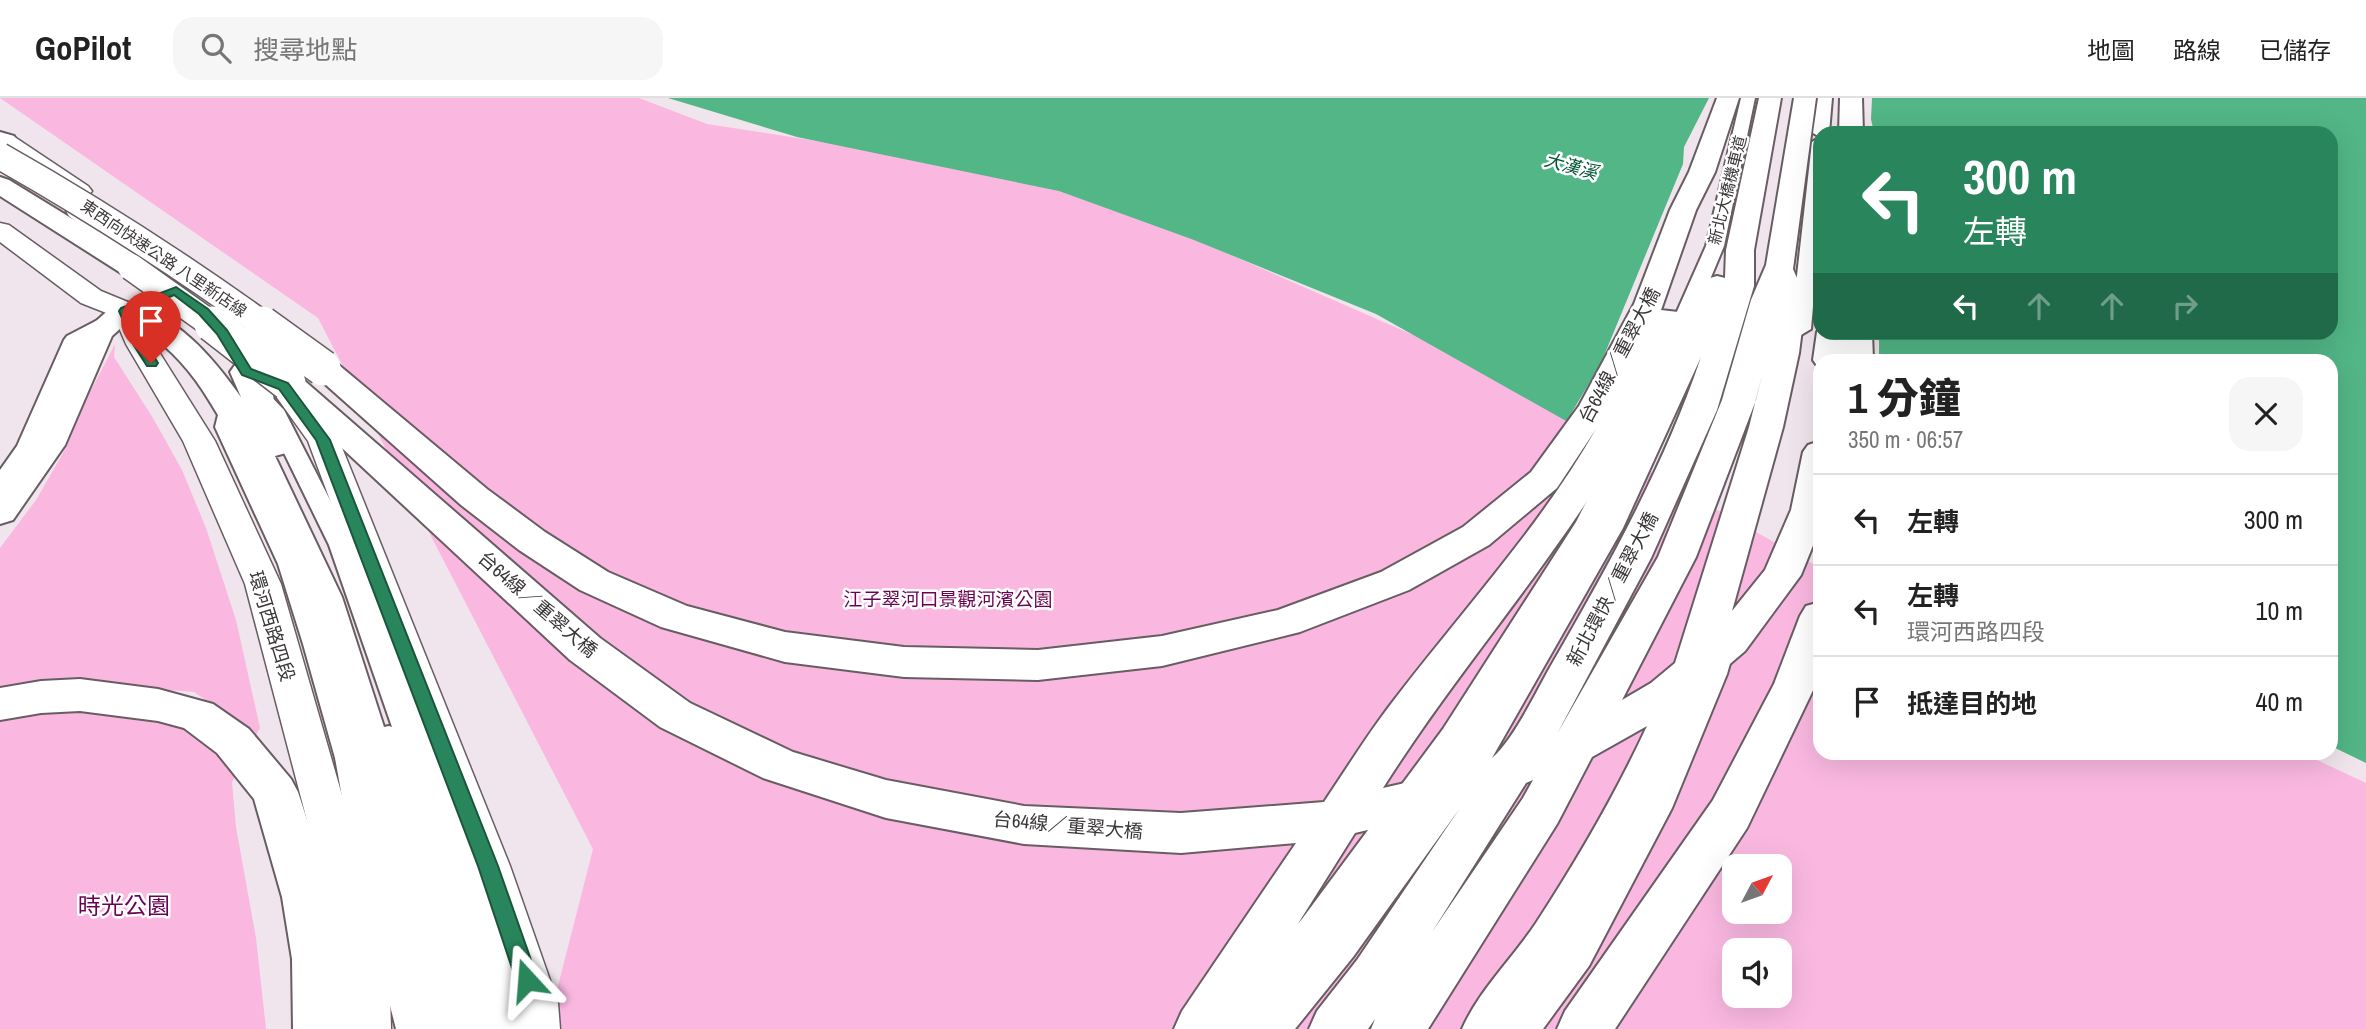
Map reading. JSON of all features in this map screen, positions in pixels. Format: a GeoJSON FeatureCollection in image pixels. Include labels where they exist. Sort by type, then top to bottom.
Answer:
{"type":"FeatureCollection","features":[{"type":"Feature","properties":{"kind":"main road","name":"台64線／重翠大橋"},"geometry":{"type":"LineString","coordinates":[[260,400],[474,497],[532,541],[594,581],[675,617],[785,647],[904,662],[1038,665],[1162,651],[1286,622],[1395,581],[1476,536],[1544,480],[1595,407],[1649,304],[1683,210],[1702,172],[1728,98]]}},
{"type":"Feature","properties":{"kind":"main road","name":"新北環快／重翠大橋"},"geometry":{"type":"LineString","coordinates":[[1398,1029],[1541,811],[1677,557],[1739,400],[1766,300],[1760,258],[1770,98]]}},
{"type":"Feature","properties":{"kind":"main road","name":"新北環快／重翠大橋"},"geometry":{"type":"LineString","coordinates":[[1336,1029],[1375,976],[1539,726],[1632,558],[1700,410],[1739,286],[1760,258],[1805,98]]}},
{"type":"Feature","properties":{"kind":"main road"},"geometry":{"type":"LineString","coordinates":[[1851,98],[1851,126]]}},
{"type":"Feature","properties":{"kind":"main road"},"geometry":{"type":"LineString","coordinates":[[1,147],[204,312],[222,332],[260,400],[326,551],[357,636],[464,971],[495,1029]]}},
{"type":"Feature","properties":{"kind":"main road","name":"東西向快速公路 八里新店線"},"geometry":{"type":"LineString","coordinates":[[1,147],[81,202],[178,263],[260,400]]}},
{"type":"Feature","properties":{"kind":"main road"},"geometry":{"type":"LineString","coordinates":[[1201,1029],[1407,714],[1542,538],[1598,457],[1641,380],[1685,277],[1702,214],[1702,172]]}},
{"type":"Feature","properties":{"kind":"main road","name":"東西向快速公路 八里新店線"},"geometry":{"type":"LineString","coordinates":[[0,185],[131,267],[243,346],[260,400]]}},
{"type":"Feature","properties":{"kind":"main road"},"geometry":{"type":"LineString","coordinates":[[0,201],[131,267]]}},
{"type":"Feature","properties":{"kind":"main road"},"geometry":{"type":"LineString","coordinates":[[0,230],[91,297],[158,327],[200,366],[260,400],[307,557],[336,636],[368,750],[393,859],[430,992],[444,1029]]}},
{"type":"Feature","properties":{"kind":"main road"},"geometry":{"type":"LineString","coordinates":[[1261,1029],[1335,941],[1475,748],[1604,528],[1662,409],[1718,283],[1760,258],[1791,298],[1783,353],[1766,426],[1695,667],[1637,798],[1553,941],[1489,1029]]}},
{"type":"Feature","properties":{"kind":"main road"},"geometry":{"type":"LineString","coordinates":[[0,512],[48,445],[99,332],[125,311],[176,290]]}},
{"type":"Feature","properties":{"kind":"main road","name":"環河西路四段"},"geometry":{"type":"LineString","coordinates":[[125,311],[139,344],[199,441],[263,584],[366,958],[366,1029]]}},
{"type":"Feature","properties":{"kind":"main road"},"geometry":{"type":"LineString","coordinates":[[260,400],[283,386],[323,440],[488,866],[534,1003],[535,1029]]}},
{"type":"Feature","properties":{"kind":"main road","name":"台64線／重翠大橋"},"geometry":{"type":"LineString","coordinates":[[260,400],[675,715],[779,765],[886,799],[1024,825],[1181,834],[1325,821],[1461,789],[1589,740],[1666,694],[1730,641],[1782,575],[1810,510],[1813,493]]}},
{"type":"Feature","properties":{"kind":"main road"},"geometry":{"type":"LineString","coordinates":[[1584,1029],[1730,814],[1795,684],[1813,635]]}},
{"type":"Feature","properties":{"kind":"main road"},"geometry":{"type":"LineString","coordinates":[[0,704],[41,697],[80,695],[158,705],[198,716],[233,741],[275,792],[307,897],[318,959],[320,1029]]}},
{"type":"Feature","properties":{"kind":"street","name":"新北大橋機車道"},"geometry":{"type":"LineString","coordinates":[[1225,1029],[1313,929],[1453,737],[1588,522],[1647,404],[1715,246],[1748,98]]}},
{"type":"Feature","properties":{"kind":"street"},"geometry":{"type":"LineString","coordinates":[[1822,126],[1825,98]]}},
{"type":"Feature","properties":{"kind":"street"},"geometry":{"type":"LineString","coordinates":[[1523,1029],[1583,945],[1657,808],[1709,686],[1781,431],[1798,356],[1813,210]]}},
{"type":"Feature","properties":{"kind":"street"},"geometry":{"type":"LineString","coordinates":[[0,487],[28,446],[74,340],[125,311]]}},
{"type":"Feature","properties":{"kind":"street"},"geometry":{"type":"LineString","coordinates":[[0,528],[59,443],[125,311]]}},
{"type":"Feature","properties":{"kind":"street"},"geometry":{"type":"LineString","coordinates":[[260,400],[290,564],[349,758],[370,869],[413,1029]]}},
{"type":"Feature","properties":{"kind":"street"},"geometry":{"type":"LineString","coordinates":[[260,400],[341,545],[487,955],[529,1029]]}},
{"type":"Feature","properties":{"kind":"green space","name":"江子翠河口景觀河濱公園"},"geometry":{"type":"Polygon","coordinates":[[[0,98],[639,98],[707,124],[1053,177],[1443,348],[1813,523],[1813,760],[2317,760],[2366,783],[2366,1029],[547,1029],[593,849],[318,318],[0,98]]]}},
{"type":"Feature","properties":{"kind":"green space"},"geometry":{"type":"Polygon","coordinates":[[[115,344],[114,357],[182,470],[206,528],[236,620],[260,728],[256,735],[194,692],[106,685],[0,694],[0,548],[36,500],[66,448],[88,396],[115,344]]]}},
{"type":"Feature","properties":{"kind":"green space","name":"時光公園"},"geometry":{"type":"Polygon","coordinates":[[[70,703],[179,719],[239,769],[232,782],[236,827],[256,938],[266,1029],[0,1029],[0,711],[70,703]]]}},
{"type":"Feature","properties":{"kind":"water","name":"大漢溪"},"geometry":{"type":"Polygon","coordinates":[[[668,98],[2366,98],[2366,763],[2338,749],[2338,354],[1813,354],[1813,560],[1376,314],[1194,240],[1059,191],[797,137],[668,98]]]}},
{"type":"Feature","properties":{"kind":"pier"},"geometry":{"type":"Polygon","coordinates":[[[1709,98],[1872,98],[1872,126],[1813,126],[1813,340],[1879,340],[1879,354],[1813,354],[1813,564],[1565,424],[1601,363],[1683,164],[1684,147],[1709,98]]]}},
{"type":"Feature","properties":{"kind":"route"},"geometry":{"type":"LineString","coordinates":[[151,363],[139,344],[125,311],[176,290],[204,312],[222,332],[246,372],[283,386],[323,440],[488,866],[527,980]]}}]}
